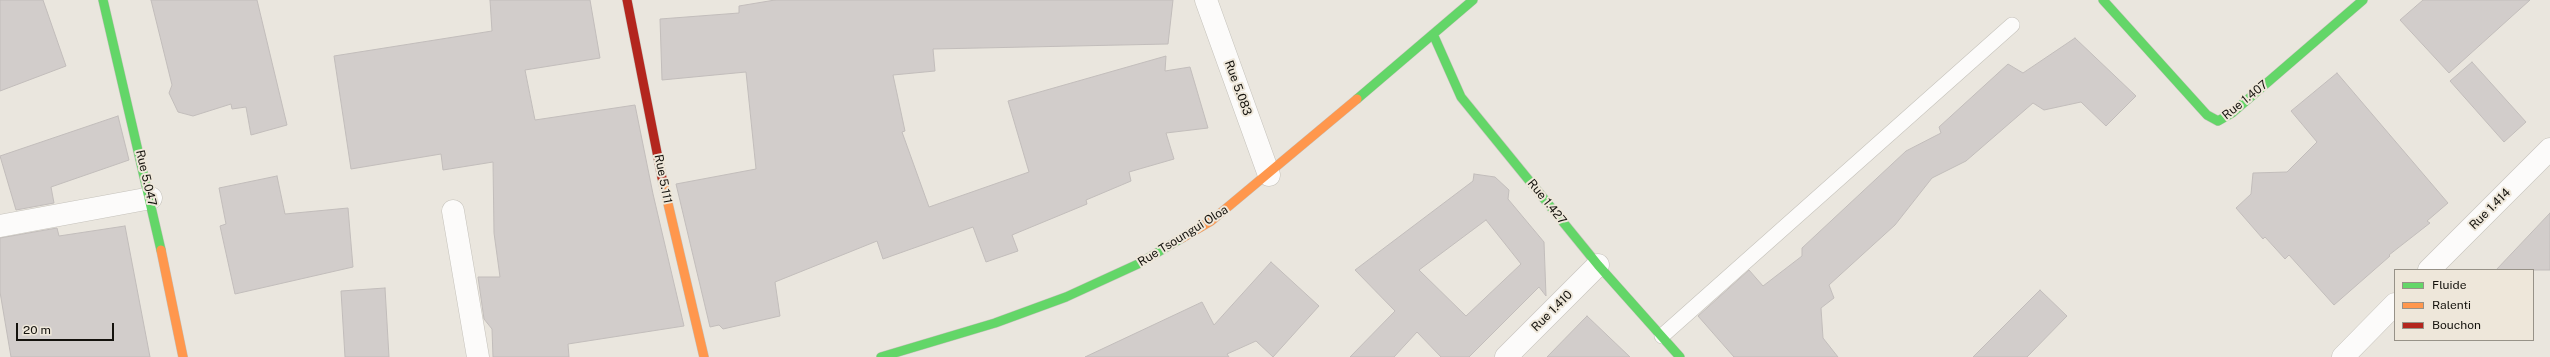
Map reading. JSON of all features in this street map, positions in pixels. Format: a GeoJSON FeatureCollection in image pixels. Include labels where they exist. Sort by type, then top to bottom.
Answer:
{"type":"FeatureCollection","features":[{"type":"Feature","properties":{"kind":"street","name":"Rue 5.047"},"geometry":{"type":"LineString","coordinates":[[103,0],[151,198],[183,357]]}},
{"type":"Feature","properties":{"kind":"street","name":"Rue 5.111"},"geometry":{"type":"LineString","coordinates":[[627,0],[665,191],[704,357]]}},
{"type":"Feature","properties":{"kind":"street","name":"Rue 5.083"},"geometry":{"type":"LineString","coordinates":[[1206,0],[1270,175]]}},
{"type":"Feature","properties":{"kind":"street","name":"Rue Tsoungui Oloa"},"geometry":{"type":"LineString","coordinates":[[882,357],[1009,318],[1066,297],[1138,264],[1211,221],[1270,175],[1473,0]]}},
{"type":"Feature","properties":{"kind":"street","name":"Rue 1.407"},"geometry":{"type":"LineString","coordinates":[[2103,0],[2207,115],[2218,121],[2232,113],[2363,0]]}},
{"type":"Feature","properties":{"kind":"street","name":"Rue 1.427"},"geometry":{"type":"LineString","coordinates":[[1433,34],[1461,97],[1598,265],[1680,357]]}},
{"type":"Feature","properties":{"kind":"street","name":"Rue 1.414"},"geometry":{"type":"LineString","coordinates":[[2430,269],[2550,148]]}},
{"type":"Feature","properties":{"kind":"street"},"geometry":{"type":"LineString","coordinates":[[0,226],[151,198]]}},
{"type":"Feature","properties":{"kind":"street"},"geometry":{"type":"LineString","coordinates":[[453,211],[478,357]]}},
{"type":"Feature","properties":{"kind":"street","name":"Rue 1.410"},"geometry":{"type":"LineString","coordinates":[[1506,357],[1598,265]]}},
{"type":"Feature","properties":{"kind":"street"},"geometry":{"type":"LineString","coordinates":[[2343,357],[2394,305]]}},
{"type":"Feature","properties":{"kind":"lane"},"geometry":{"type":"LineString","coordinates":[[1662,336],[2012,25]]}},
{"type":"Feature","properties":{"kind":"building"},"geometry":{"type":"Polygon","coordinates":[[[0,0],[43,0],[66,66],[0,91],[0,0]]]}},
{"type":"Feature","properties":{"kind":"building"},"geometry":{"type":"Polygon","coordinates":[[[151,0],[257,0],[287,125],[251,135],[246,107],[232,109],[231,104],[193,116],[178,112],[169,93],[172,85],[151,0]]]}},
{"type":"Feature","properties":{"kind":"building"},"geometry":{"type":"Polygon","coordinates":[[[490,0],[590,0],[600,58],[525,70],[535,120],[635,105],[653,194],[684,326],[568,344],[569,357],[493,357],[492,329],[484,319],[478,277],[500,277],[494,233],[493,162],[443,170],[441,154],[351,169],[334,56],[492,31],[490,0]]]}},
{"type":"Feature","properties":{"kind":"building"},"geometry":{"type":"Polygon","coordinates":[[[775,0],[1173,0],[1168,44],[933,49],[935,71],[893,75],[905,131],[902,132],[929,207],[1029,172],[1008,101],[1166,56],[1165,71],[1190,67],[1208,128],[1166,133],[1174,159],[1129,172],[1131,181],[1086,200],[1087,204],[1012,235],[1018,251],[986,262],[973,227],[883,259],[877,241],[775,282],[780,316],[723,329],[719,325],[710,327],[676,184],[756,169],[746,72],[662,80],[660,19],[739,13],[739,6],[775,0]]]}},
{"type":"Feature","properties":{"kind":"building"},"geometry":{"type":"Polygon","coordinates":[[[2423,0],[2530,0],[2449,73],[2400,20],[2423,0]]]}},
{"type":"Feature","properties":{"kind":"building"},"geometry":{"type":"Polygon","coordinates":[[[2075,38],[2136,96],[2106,126],[2081,102],[2044,110],[2033,103],[1966,161],[1932,178],[1895,225],[1829,285],[1834,298],[1821,308],[1823,338],[1838,357],[1734,357],[1698,316],[1749,270],[1763,286],[1802,256],[1802,248],[1906,151],[1941,133],[1939,127],[2008,64],[2023,73],[2075,38]]]}},
{"type":"Feature","properties":{"kind":"building"},"geometry":{"type":"Polygon","coordinates":[[[2472,62],[2526,122],[2504,142],[2450,81],[2472,62]]]}},
{"type":"Feature","properties":{"kind":"building"},"geometry":{"type":"Polygon","coordinates":[[[2337,73],[2448,203],[2427,221],[2430,223],[2389,255],[2390,256],[2334,305],[2289,255],[2285,259],[2265,237],[2263,239],[2236,208],[2251,194],[2253,173],[2287,172],[2317,142],[2291,111],[2337,73]]]}},
{"type":"Feature","properties":{"kind":"building"},"geometry":{"type":"Polygon","coordinates":[[[118,116],[129,160],[51,187],[54,203],[16,210],[0,156],[118,116]]]}},
{"type":"Feature","properties":{"kind":"building"},"geometry":{"type":"Polygon","coordinates":[[[1474,174],[1495,177],[1509,190],[1508,199],[1544,242],[1546,296],[1539,287],[1469,357],[1441,357],[1417,332],[1394,357],[1350,357],[1395,311],[1355,270],[1473,181],[1474,174]],[[1486,220],[1419,270],[1466,316],[1521,264],[1486,220]]]}},
{"type":"Feature","properties":{"kind":"building"},"geometry":{"type":"Polygon","coordinates":[[[277,176],[285,214],[348,208],[353,267],[235,294],[220,226],[226,224],[219,188],[277,176]]]}},
{"type":"Feature","properties":{"kind":"building"},"geometry":{"type":"Polygon","coordinates":[[[2550,213],[2550,270],[2497,269],[2550,213]]]}},
{"type":"Feature","properties":{"kind":"building"},"geometry":{"type":"Polygon","coordinates":[[[125,226],[150,357],[11,357],[0,292],[0,238],[57,228],[59,236],[125,226]]]}},
{"type":"Feature","properties":{"kind":"building"},"geometry":{"type":"Polygon","coordinates":[[[1271,262],[1319,306],[1273,357],[1256,341],[1227,354],[1229,357],[1085,357],[1202,302],[1214,325],[1271,262]]]}},
{"type":"Feature","properties":{"kind":"building"},"geometry":{"type":"Polygon","coordinates":[[[385,288],[389,357],[345,357],[341,291],[385,288]]]}},
{"type":"Feature","properties":{"kind":"building"},"geometry":{"type":"Polygon","coordinates":[[[2040,290],[2067,316],[2027,357],[1973,357],[2040,290]]]}},
{"type":"Feature","properties":{"kind":"building"},"geometry":{"type":"Polygon","coordinates":[[[1587,316],[1630,357],[1547,357],[1587,316]]]}},
{"type":"Feature","properties":{"kind":"traffic: fast"},"geometry":{"type":"LineString","coordinates":[[103,0],[161,250]]}},
{"type":"Feature","properties":{"kind":"traffic: fast"},"geometry":{"type":"LineString","coordinates":[[1357,99],[1473,0]]}},
{"type":"Feature","properties":{"kind":"traffic: fast"},"geometry":{"type":"LineString","coordinates":[[2103,0],[2207,115],[2218,121],[2232,113],[2363,0]]}},
{"type":"Feature","properties":{"kind":"traffic: fast"},"geometry":{"type":"LineString","coordinates":[[1433,34],[1461,97],[1598,265],[1680,357]]}},
{"type":"Feature","properties":{"kind":"traffic: fast"},"geometry":{"type":"LineString","coordinates":[[881,357],[995,323],[1066,297],[1138,264],[1182,238]]}},
{"type":"Feature","properties":{"kind":"traffic: slow"},"geometry":{"type":"LineString","coordinates":[[1182,238],[1211,221],[1357,99]]}},
{"type":"Feature","properties":{"kind":"traffic: slow"},"geometry":{"type":"LineString","coordinates":[[662,178],[704,357]]}},
{"type":"Feature","properties":{"kind":"traffic: slow"},"geometry":{"type":"LineString","coordinates":[[161,250],[183,357]]}},
{"type":"Feature","properties":{"kind":"traffic: jam"},"geometry":{"type":"LineString","coordinates":[[627,0],[662,178]]}}]}
